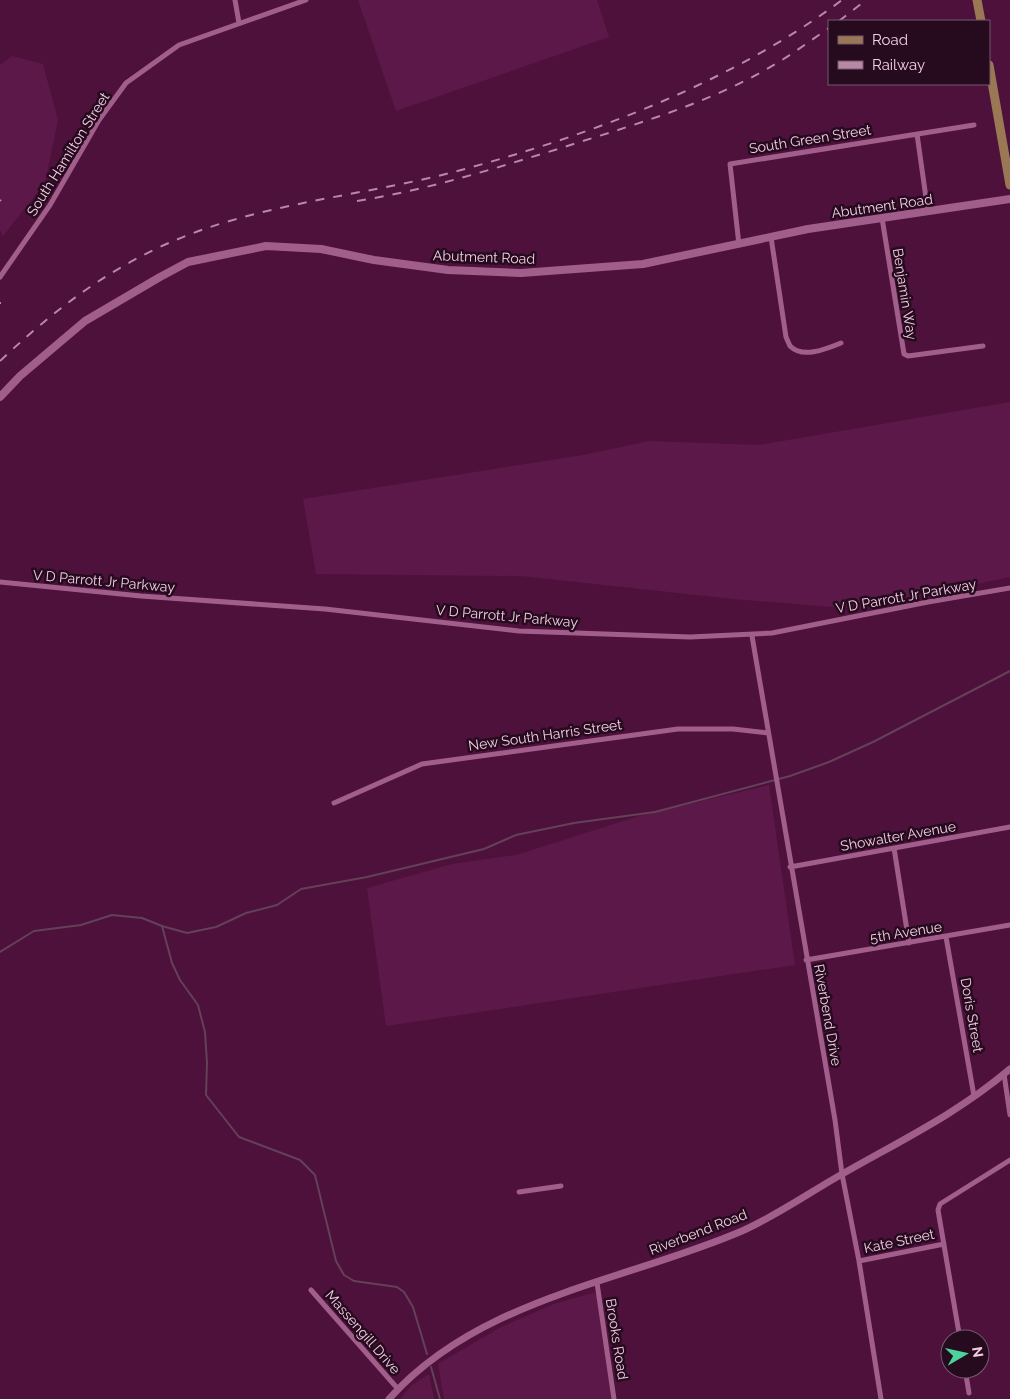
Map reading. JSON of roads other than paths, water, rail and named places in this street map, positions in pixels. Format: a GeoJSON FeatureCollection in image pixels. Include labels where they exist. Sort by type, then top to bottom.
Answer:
{"type":"FeatureCollection","features":[{"type":"Feature","properties":{"kind":"main road"},"geometry":{"type":"LineString","coordinates":[[977,0],[981,20]]}},
{"type":"Feature","properties":{"kind":"main road"},"geometry":{"type":"LineString","coordinates":[[990,71],[1010,185]]}},
{"type":"Feature","properties":{"kind":"main road","name":"Abutment Road"},"geometry":{"type":"LineString","coordinates":[[0,397],[20,376],[85,321],[188,262],[266,246],[321,249],[374,260],[448,270],[521,273],[643,264],[771,237],[1010,199]]}},
{"type":"Feature","properties":{"kind":"street"},"geometry":{"type":"LineString","coordinates":[[235,0],[239,23]]}},
{"type":"Feature","properties":{"kind":"street","name":"South Hamilton Street"},"geometry":{"type":"LineString","coordinates":[[0,277],[45,212],[99,120],[126,83],[178,45],[306,0]]}},
{"type":"Feature","properties":{"kind":"street","name":"South Green Street"},"geometry":{"type":"LineString","coordinates":[[739,245],[730,164],[974,125]]}},
{"type":"Feature","properties":{"kind":"street"},"geometry":{"type":"LineString","coordinates":[[918,134],[928,212]]}},
{"type":"Feature","properties":{"kind":"street","name":"Benjamin Way"},"geometry":{"type":"LineString","coordinates":[[882,218],[904,354],[908,356],[983,346]]}},
{"type":"Feature","properties":{"kind":"street"},"geometry":{"type":"LineString","coordinates":[[771,237],[786,337],[790,346],[802,352],[828,349],[841,343]]}},
{"type":"Feature","properties":{"kind":"street","name":"V D Parrott Jr Parkway"},"geometry":{"type":"LineString","coordinates":[[0,582],[141,596],[325,609],[519,631],[690,637],[752,636],[1010,588]]}},
{"type":"Feature","properties":{"kind":"street","name":"Riverbend Drive"},"geometry":{"type":"LineString","coordinates":[[752,636],[806,960],[836,1120],[842,1174],[859,1261],[880,1399]]}},
{"type":"Feature","properties":{"kind":"street","name":"New South Harris Street"},"geometry":{"type":"LineString","coordinates":[[334,803],[422,764],[678,729],[733,729],[768,733]]}},
{"type":"Feature","properties":{"kind":"street","name":"Showalter Avenue"},"geometry":{"type":"LineString","coordinates":[[790,867],[1010,828]]}},
{"type":"Feature","properties":{"kind":"street"},"geometry":{"type":"LineString","coordinates":[[894,848],[909,943]]}},
{"type":"Feature","properties":{"kind":"street","name":"5th Avenue"},"geometry":{"type":"LineString","coordinates":[[806,960],[1010,925]]}},
{"type":"Feature","properties":{"kind":"street","name":"Doris Street"},"geometry":{"type":"LineString","coordinates":[[946,937],[974,1096]]}},
{"type":"Feature","properties":{"kind":"street"},"geometry":{"type":"LineString","coordinates":[[1007,1072],[1010,1115]]}},
{"type":"Feature","properties":{"kind":"street","name":"Riverbend Road"},"geometry":{"type":"LineString","coordinates":[[389,1399],[443,1350],[487,1324],[538,1302],[742,1231],[918,1132],[1007,1072]]}},
{"type":"Feature","properties":{"kind":"street"},"geometry":{"type":"LineString","coordinates":[[958,1329],[944,1244],[940,1204],[1010,1160]]}},
{"type":"Feature","properties":{"kind":"street"},"geometry":{"type":"LineString","coordinates":[[519,1192],[561,1186]]}},
{"type":"Feature","properties":{"kind":"street","name":"Kate Street"},"geometry":{"type":"LineString","coordinates":[[859,1261],[944,1244]]}},
{"type":"Feature","properties":{"kind":"street","name":"Brooks Road"},"geometry":{"type":"LineString","coordinates":[[597,1283],[614,1399]]}},
{"type":"Feature","properties":{"kind":"street","name":"Massengill Drive"},"geometry":{"type":"LineString","coordinates":[[311,1290],[398,1389]]}},
{"type":"Feature","properties":{"kind":"street"},"geometry":{"type":"LineString","coordinates":[[966,1379],[969,1393]]}},
{"type":"Feature","properties":{"kind":"waterway"},"geometry":{"type":"LineString","coordinates":[[0,952],[34,931],[81,925],[112,915],[142,918],[187,933],[216,927],[246,913],[277,905],[301,889],[367,877],[484,849],[516,835],[574,823],[655,812],[790,776],[829,762],[873,742],[1010,671]]}},
{"type":"Feature","properties":{"kind":"waterway"},"geometry":{"type":"LineString","coordinates":[[162,926],[172,963],[180,980],[198,1005],[205,1032],[207,1063],[206,1095],[239,1137],[300,1160],[315,1175],[336,1261],[344,1275],[354,1281],[397,1287],[404,1292],[413,1307],[427,1354]]}},
{"type":"Feature","properties":{"kind":"waterway"},"geometry":{"type":"LineString","coordinates":[[431,1367],[440,1399]]}},
{"type":"Feature","properties":{"kind":"railway"},"geometry":{"type":"LineString","coordinates":[[0,361],[53,314],[80,294],[136,259],[166,244],[199,231],[262,212],[407,183],[465,169],[564,139],[661,102],[709,80],[755,56],[800,29],[842,0]]}},
{"type":"Feature","properties":{"kind":"railway"},"geometry":{"type":"LineString","coordinates":[[840,20],[866,0]]}},
{"type":"Feature","properties":{"kind":"railway"},"geometry":{"type":"LineString","coordinates":[[357,201],[409,191],[485,171],[674,111],[756,75],[828,29]]}}]}
